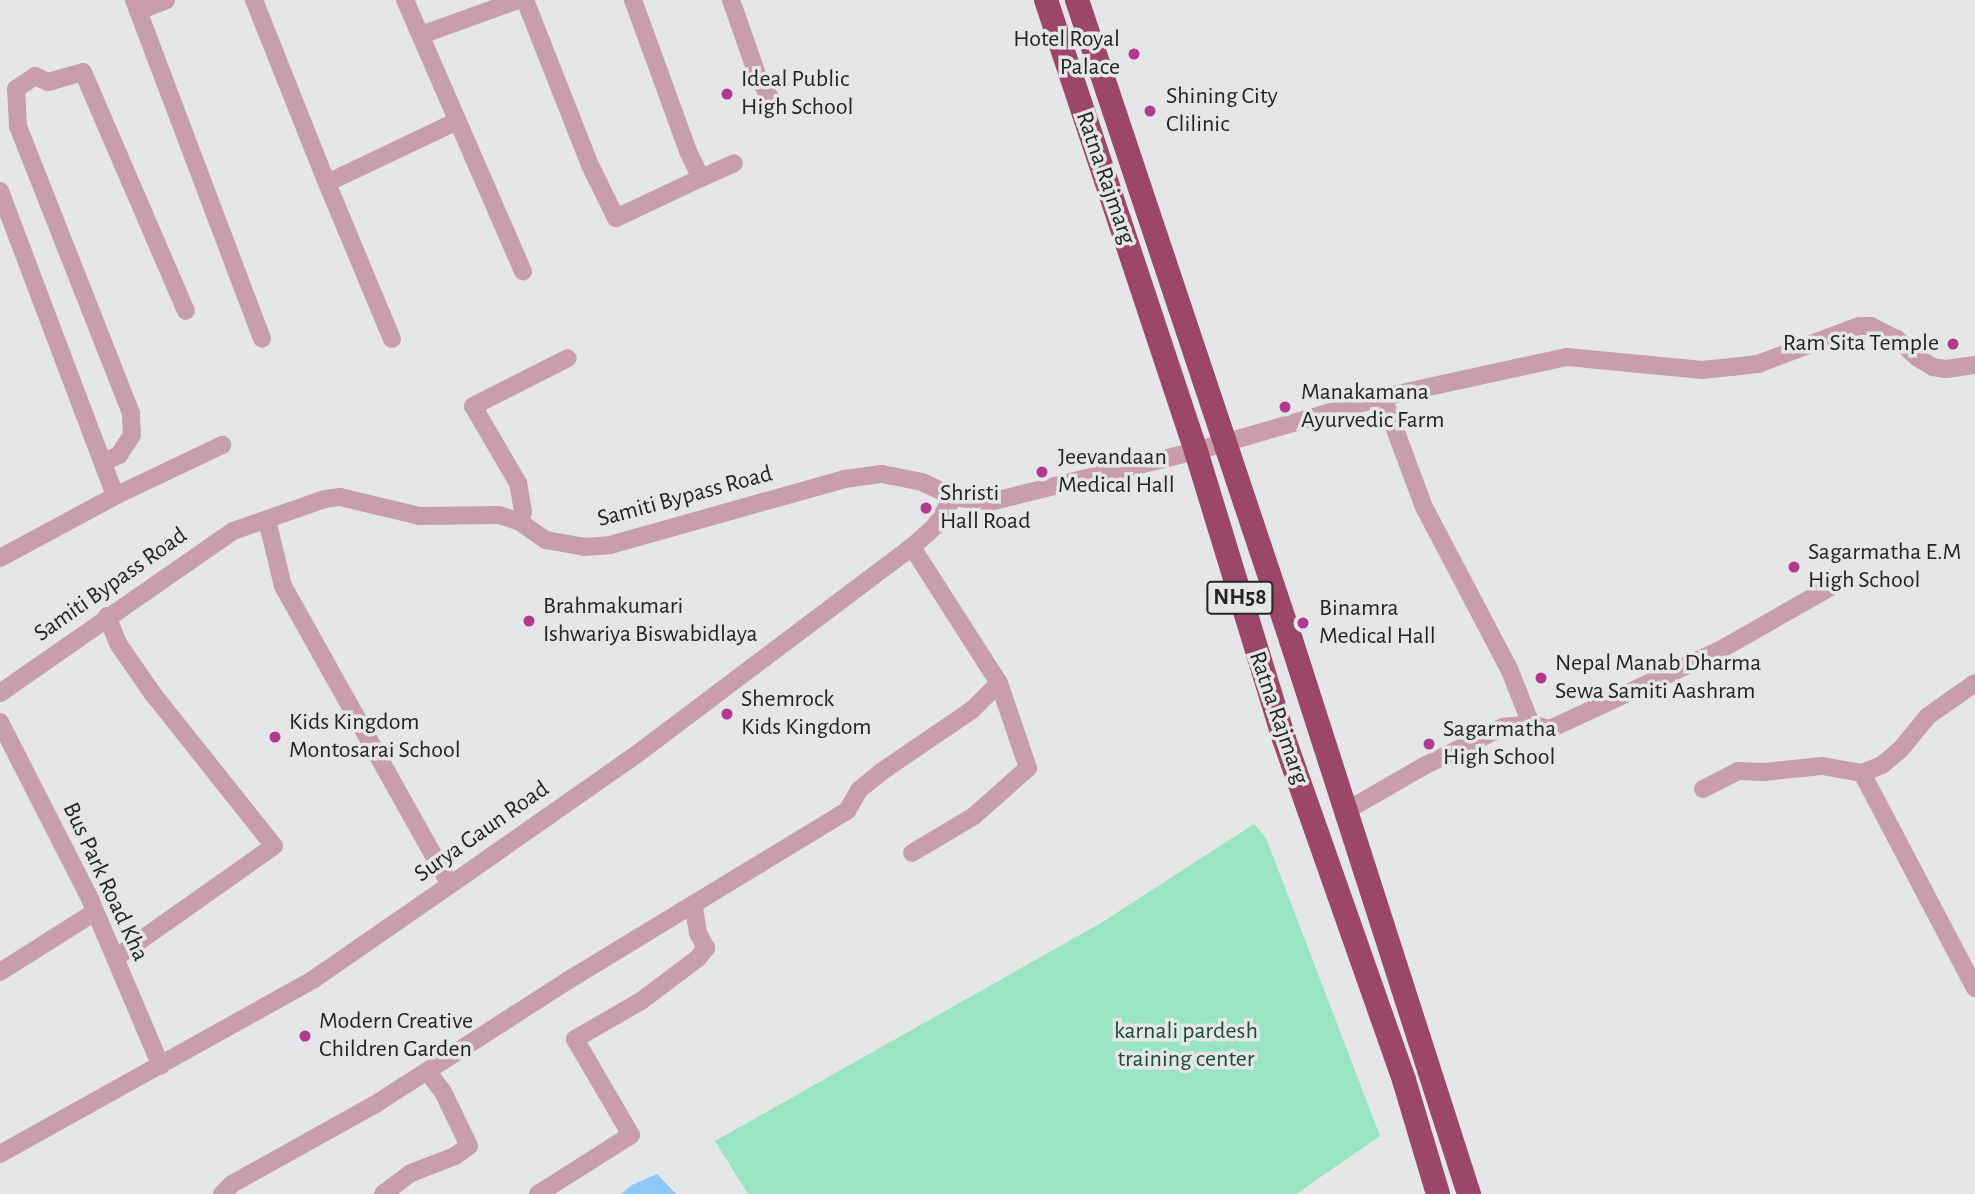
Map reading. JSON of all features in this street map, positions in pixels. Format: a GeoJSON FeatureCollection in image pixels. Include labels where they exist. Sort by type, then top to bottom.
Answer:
{"type":"FeatureCollection","features":[{"type":"Feature","properties":{"kind":"highway","name":"Ratna Rajmarg"},"geometry":{"type":"LineString","coordinates":[[1045,0],[1196,452],[1280,726],[1404,1080],[1438,1194]]}},
{"type":"Feature","properties":{"kind":"highway","name":"Ratna Rajmarg"},"geometry":{"type":"LineString","coordinates":[[1077,0],[1346,811],[1469,1194]]}},
{"type":"Feature","properties":{"kind":"street"},"geometry":{"type":"LineString","coordinates":[[166,0],[136,6],[262,339]]}},
{"type":"Feature","properties":{"kind":"street"},"geometry":{"type":"LineString","coordinates":[[254,0],[392,339]]}},
{"type":"Feature","properties":{"kind":"street"},"geometry":{"type":"LineString","coordinates":[[405,0],[523,271]]}},
{"type":"Feature","properties":{"kind":"street"},"geometry":{"type":"LineString","coordinates":[[421,34],[518,0]]}},
{"type":"Feature","properties":{"kind":"street"},"geometry":{"type":"LineString","coordinates":[[525,0],[590,165],[616,218],[734,163]]}},
{"type":"Feature","properties":{"kind":"street"},"geometry":{"type":"LineString","coordinates":[[634,0],[688,151],[701,178]]}},
{"type":"Feature","properties":{"kind":"street"},"geometry":{"type":"LineString","coordinates":[[730,0],[758,77],[772,101]]}},
{"type":"Feature","properties":{"kind":"street"},"geometry":{"type":"LineString","coordinates":[[103,463],[119,455],[132,435],[131,413],[18,126],[16,89],[35,76],[48,82],[83,72],[186,311]]}},
{"type":"Feature","properties":{"kind":"street"},"geometry":{"type":"LineString","coordinates":[[327,183],[457,121]]}},
{"type":"Feature","properties":{"kind":"street"},"geometry":{"type":"LineString","coordinates":[[0,191],[115,496]]}},
{"type":"Feature","properties":{"kind":"street","name":"Samiti Bypass Road"},"geometry":{"type":"LineString","coordinates":[[0,693],[107,616],[233,531],[340,497],[420,516],[499,515],[520,522],[546,540],[584,547],[610,545],[845,479],[870,475],[903,476],[954,497],[990,502],[1196,452],[1384,397],[1567,357],[1702,370],[1758,364],[1859,326],[1882,330],[1933,367],[1946,369],[1975,365]]}},
{"type":"Feature","properties":{"kind":"street"},"geometry":{"type":"LineString","coordinates":[[520,522],[523,511],[518,482],[472,405],[568,358]]}},
{"type":"Feature","properties":{"kind":"street"},"geometry":{"type":"LineString","coordinates":[[1384,397],[1424,507],[1510,671],[1531,724]]}},
{"type":"Feature","properties":{"kind":"street"},"geometry":{"type":"LineString","coordinates":[[0,558],[115,496],[222,445]]}},
{"type":"Feature","properties":{"kind":"street","name":"Surya Gaun Road"},"geometry":{"type":"LineString","coordinates":[[0,1154],[314,979],[637,754],[912,547],[935,526],[954,497]]}},
{"type":"Feature","properties":{"kind":"street"},"geometry":{"type":"LineString","coordinates":[[267,520],[283,586],[450,885]]}},
{"type":"Feature","properties":{"kind":"street"},"geometry":{"type":"LineString","coordinates":[[912,547],[999,682],[1028,768],[974,816],[912,853]]}},
{"type":"Feature","properties":{"kind":"street"},"geometry":{"type":"LineString","coordinates":[[1346,811],[1424,766],[1503,727],[1531,724],[1550,729],[1720,650],[1832,586]]}},
{"type":"Feature","properties":{"kind":"street"},"geometry":{"type":"LineString","coordinates":[[107,616],[119,645],[153,694],[275,846],[156,932],[115,958]]}},
{"type":"Feature","properties":{"kind":"street"},"geometry":{"type":"LineString","coordinates":[[222,1194],[232,1184],[374,1105],[567,981],[694,907],[847,811],[859,790],[972,709],[999,682]]}},
{"type":"Feature","properties":{"kind":"street"},"geometry":{"type":"LineString","coordinates":[[1703,789],[1738,771],[1764,772],[1822,766],[1862,773],[1882,765],[1900,750],[1928,716],[1975,683]]}},
{"type":"Feature","properties":{"kind":"street","name":"Bus Park Road Kha"},"geometry":{"type":"LineString","coordinates":[[0,722],[95,912],[161,1066]]}},
{"type":"Feature","properties":{"kind":"street"},"geometry":{"type":"LineString","coordinates":[[1862,773],[1975,988]]}},
{"type":"Feature","properties":{"kind":"street"},"geometry":{"type":"LineString","coordinates":[[538,1194],[631,1135],[575,1039],[641,1001],[698,958],[706,948],[698,933],[694,907]]}},
{"type":"Feature","properties":{"kind":"street"},"geometry":{"type":"LineString","coordinates":[[0,972],[95,912]]}},
{"type":"Feature","properties":{"kind":"street"},"geometry":{"type":"LineString","coordinates":[[383,1194],[411,1173],[455,1156],[469,1146],[443,1092],[427,1071]]}},
{"type":"Feature","properties":{"kind":"green space","name":"karnali pardesh training center"},"geometry":{"type":"Polygon","coordinates":[[[1254,824],[1266,838],[1380,1136],[1296,1194],[748,1194],[715,1141],[1101,923],[1254,824]]]}},
{"type":"Feature","properties":{"kind":"water"},"geometry":{"type":"Polygon","coordinates":[[[657,1174],[676,1194],[621,1194],[632,1185],[657,1174]]]}},
{"type":"Feature","properties":{"kind":"place","name":"Hotel Royal Palace"},"geometry":{"type":"Point","coordinates":[1134,54]}},
{"type":"Feature","properties":{"kind":"place","name":"Ideal Public High School"},"geometry":{"type":"Point","coordinates":[727,94]}},
{"type":"Feature","properties":{"kind":"place","name":"Shining City Clilinic"},"geometry":{"type":"Point","coordinates":[1150,111]}},
{"type":"Feature","properties":{"kind":"place","name":"Ram Sita Temple"},"geometry":{"type":"Point","coordinates":[1953,344]}},
{"type":"Feature","properties":{"kind":"place","name":"Manakamana Ayurvedic Farm"},"geometry":{"type":"Point","coordinates":[1285,407]}},
{"type":"Feature","properties":{"kind":"place","name":"Jeevandaan Medical Hall"},"geometry":{"type":"Point","coordinates":[1042,472]}},
{"type":"Feature","properties":{"kind":"place","name":"Shristi Hall Road"},"geometry":{"type":"Point","coordinates":[926,508]}},
{"type":"Feature","properties":{"kind":"place","name":"Sagarmatha E.M High School"},"geometry":{"type":"Point","coordinates":[1794,567]}},
{"type":"Feature","properties":{"kind":"place","name":"Brahmakumari Ishwariya Biswabidlaya"},"geometry":{"type":"Point","coordinates":[529,621]}},
{"type":"Feature","properties":{"kind":"place","name":"Binamra Medical Hall"},"geometry":{"type":"Point","coordinates":[1303,623]}},
{"type":"Feature","properties":{"kind":"place","name":"Nepal Manab Dharma Sewa Samiti Aashram"},"geometry":{"type":"Point","coordinates":[1541,678]}},
{"type":"Feature","properties":{"kind":"place","name":"Shemrock Kids Kingdom"},"geometry":{"type":"Point","coordinates":[727,714]}},
{"type":"Feature","properties":{"kind":"place","name":"Kids Kingdom Montosarai School"},"geometry":{"type":"Point","coordinates":[275,737]}},
{"type":"Feature","properties":{"kind":"place","name":"Sagarmatha High School"},"geometry":{"type":"Point","coordinates":[1429,744]}},
{"type":"Feature","properties":{"kind":"place","name":"Modern Creative Children Garden"},"geometry":{"type":"Point","coordinates":[305,1036]}}]}
